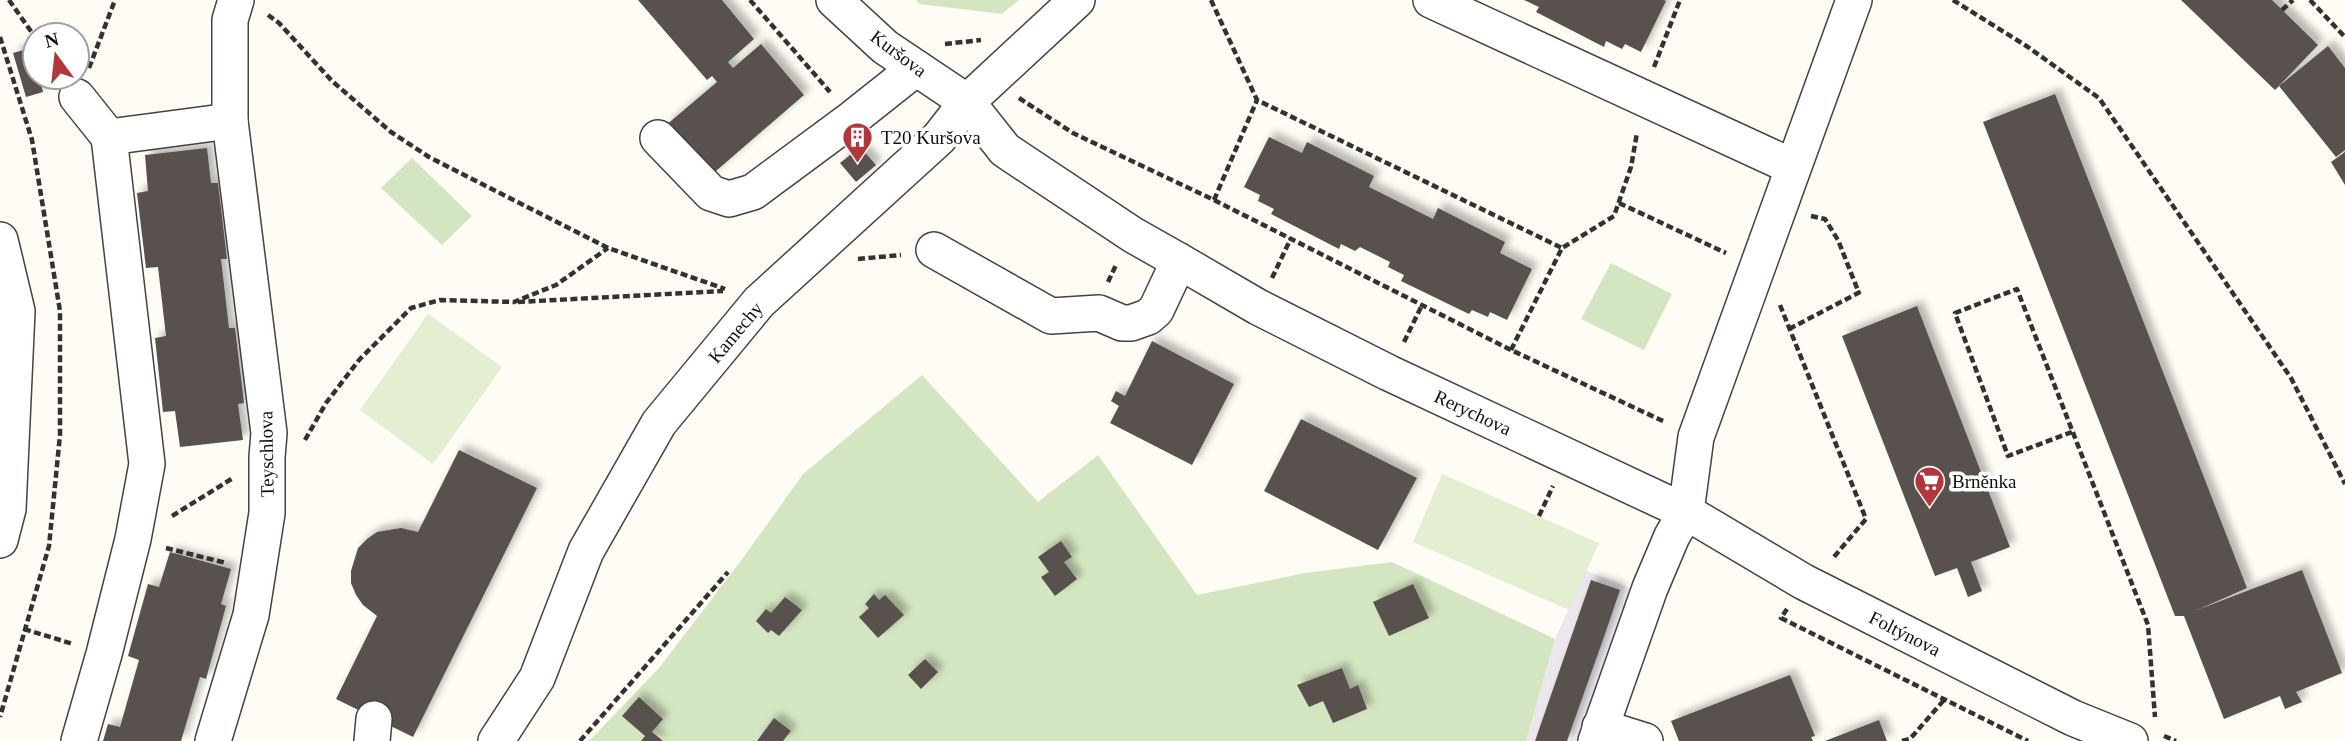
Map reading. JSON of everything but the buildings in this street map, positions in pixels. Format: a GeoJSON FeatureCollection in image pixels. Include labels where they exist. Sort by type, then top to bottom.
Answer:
{"type":"FeatureCollection","features":[{"type":"Feature","properties":{"kind":"street","name":"Kuršova"},"geometry":{"type":"LineString","coordinates":[[834,0],[885,47],[967,102]]}},
{"type":"Feature","properties":{"kind":"street","name":"Kamechy"},"geometry":{"type":"LineString","coordinates":[[496,741],[537,678],[586,551],[659,423],[759,302],[939,138],[967,102],[1077,0]]}},
{"type":"Feature","properties":{"kind":"street"},"geometry":{"type":"LineString","coordinates":[[1431,0],[1793,167]]}},
{"type":"Feature","properties":{"kind":"street"},"geometry":{"type":"LineString","coordinates":[[1644,741],[1598,734],[1650,588],[1672,536],[1686,512],[1696,437],[1854,0]]}},
{"type":"Feature","properties":{"kind":"street","name":"Teyschlova"},"geometry":{"type":"LineString","coordinates":[[213,741],[251,615],[267,513],[270,433],[230,121],[230,20],[247,4]]}},
{"type":"Feature","properties":{"kind":"street"},"geometry":{"type":"LineString","coordinates":[[658,138],[710,193],[729,199],[753,192],[916,68]]}},
{"type":"Feature","properties":{"kind":"street"},"geometry":{"type":"LineString","coordinates":[[77,97],[109,137],[147,464],[133,539],[79,741]]}},
{"type":"Feature","properties":{"kind":"street","name":"Rerychova"},"geometry":{"type":"LineString","coordinates":[[967,102],[1005,150],[1133,235],[1258,307],[1389,373],[1686,512]]}},
{"type":"Feature","properties":{"kind":"street"},"geometry":{"type":"LineString","coordinates":[[109,137],[230,121]]}},
{"type":"Feature","properties":{"kind":"street"},"geometry":{"type":"LineString","coordinates":[[0,240],[17,311],[8,509],[0,540]]}},
{"type":"Feature","properties":{"kind":"street"},"geometry":{"type":"LineString","coordinates":[[934,250],[1052,316],[1099,313],[1122,323],[1139,322],[1156,310],[1179,261]]}},
{"type":"Feature","properties":{"kind":"street","name":"Foltýnova"},"geometry":{"type":"LineString","coordinates":[[1686,512],[1814,575],[2073,718],[2147,731]]}},
{"type":"Feature","properties":{"kind":"path"},"geometry":{"type":"LineString","coordinates":[[9,0],[24,21]]}},
{"type":"Feature","properties":{"kind":"path"},"geometry":{"type":"LineString","coordinates":[[77,97],[116,0]]}},
{"type":"Feature","properties":{"kind":"path"},"geometry":{"type":"LineString","coordinates":[[750,0],[853,118]]}},
{"type":"Feature","properties":{"kind":"path"},"geometry":{"type":"LineString","coordinates":[[1211,0],[1257,100],[1562,248]]}},
{"type":"Feature","properties":{"kind":"path"},"geometry":{"type":"LineString","coordinates":[[1651,76],[1680,0]]}},
{"type":"Feature","properties":{"kind":"path"},"geometry":{"type":"LineString","coordinates":[[1952,0],[2028,47],[2099,98],[2291,377],[2345,484]]}},
{"type":"Feature","properties":{"kind":"path"},"geometry":{"type":"LineString","coordinates":[[2282,10],[2293,0]]}},
{"type":"Feature","properties":{"kind":"path"},"geometry":{"type":"LineString","coordinates":[[2310,0],[2345,37]]}},
{"type":"Feature","properties":{"kind":"path"},"geometry":{"type":"LineString","coordinates":[[133,539],[267,457],[298,453],[326,403],[359,360],[411,308],[440,300],[514,302],[728,290],[608,248],[429,156],[391,132],[332,81],[279,23],[247,4]]}},
{"type":"Feature","properties":{"kind":"path"},"geometry":{"type":"LineString","coordinates":[[943,44],[989,40]]}},
{"type":"Feature","properties":{"kind":"path"},"geometry":{"type":"LineString","coordinates":[[1013,93],[1073,133],[1214,200],[1511,350],[1696,437]]}},
{"type":"Feature","properties":{"kind":"path"},"geometry":{"type":"LineString","coordinates":[[1214,200],[1257,100]]}},
{"type":"Feature","properties":{"kind":"path"},"geometry":{"type":"LineString","coordinates":[[1511,350],[1562,248],[1614,216],[1632,167],[1638,128]]}},
{"type":"Feature","properties":{"kind":"path"},"geometry":{"type":"LineString","coordinates":[[1619,203],[1757,268]]}},
{"type":"Feature","properties":{"kind":"path"},"geometry":{"type":"LineString","coordinates":[[1789,330],[1861,292],[1835,233],[1825,219],[1807,216],[1811,204]]}},
{"type":"Feature","properties":{"kind":"path"},"geometry":{"type":"LineString","coordinates":[[1099,313],[1100,298],[1133,235]]}},
{"type":"Feature","properties":{"kind":"path"},"geometry":{"type":"LineString","coordinates":[[1269,285],[1291,239]]}},
{"type":"Feature","properties":{"kind":"path"},"geometry":{"type":"LineString","coordinates":[[514,302],[556,285],[608,248]]}},
{"type":"Feature","properties":{"kind":"path"},"geometry":{"type":"LineString","coordinates":[[801,263],[934,250]]}},
{"type":"Feature","properties":{"kind":"path"},"geometry":{"type":"LineString","coordinates":[[2072,432],[2008,456],[1955,313],[2017,289],[2148,625],[2147,731],[2176,741]]}},
{"type":"Feature","properties":{"kind":"path"},"geometry":{"type":"LineString","coordinates":[[1773,311],[1777,299],[1866,519],[1814,575],[1781,618],[2028,741]]}},
{"type":"Feature","properties":{"kind":"path"},"geometry":{"type":"LineString","coordinates":[[1389,373],[1422,305]]}},
{"type":"Feature","properties":{"kind":"path"},"geometry":{"type":"LineString","coordinates":[[1539,516],[1555,481]]}},
{"type":"Feature","properties":{"kind":"path"},"geometry":{"type":"LineString","coordinates":[[133,539],[257,571]]}},
{"type":"Feature","properties":{"kind":"path"},"geometry":{"type":"LineString","coordinates":[[580,741],[728,572]]}},
{"type":"Feature","properties":{"kind":"path"},"geometry":{"type":"LineString","coordinates":[[24,629],[104,654]]}},
{"type":"Feature","properties":{"kind":"path"},"geometry":{"type":"LineString","coordinates":[[1902,741],[1910,739],[1944,701]]}},
{"type":"Feature","properties":{"kind":"shaded area"},"geometry":{"type":"Polygon","coordinates":[[[1586,571],[1665,601],[1611,741],[1526,741],[1555,639],[1586,571]]]}},
{"type":"Feature","properties":{"kind":"green space"},"geometry":{"type":"Polygon","coordinates":[[[916,0],[1019,0],[1002,14],[919,4],[916,0]]]}},
{"type":"Feature","properties":{"kind":"green space"},"geometry":{"type":"Polygon","coordinates":[[[412,158],[472,216],[442,245],[381,188],[412,158]]]}},
{"type":"Feature","properties":{"kind":"green space"},"geometry":{"type":"Polygon","coordinates":[[[1611,263],[1672,294],[1644,350],[1581,319],[1611,263]]]}},
{"type":"Feature","properties":{"kind":"green space"},"geometry":{"type":"Polygon","coordinates":[[[428,314],[502,367],[433,464],[360,410],[428,314]]]}},
{"type":"Feature","properties":{"kind":"green space"},"geometry":{"type":"Polygon","coordinates":[[[922,375],[1038,502],[1098,455],[1197,595],[1305,573],[1392,562],[1555,639],[1526,741],[589,741],[659,668],[803,474],[922,375]]]}},
{"type":"Feature","properties":{"kind":"green space"},"geometry":{"type":"Polygon","coordinates":[[[1442,474],[1599,543],[1569,610],[1413,542],[1442,474]]]}},
{"type":"Feature","properties":{"kind":"place","name":"T20 Kuršova"},"geometry":{"type":"Point","coordinates":[858,164]}},
{"type":"Feature","properties":{"kind":"place","name":"Brněnka"},"geometry":{"type":"Point","coordinates":[1929,508]}}]}
